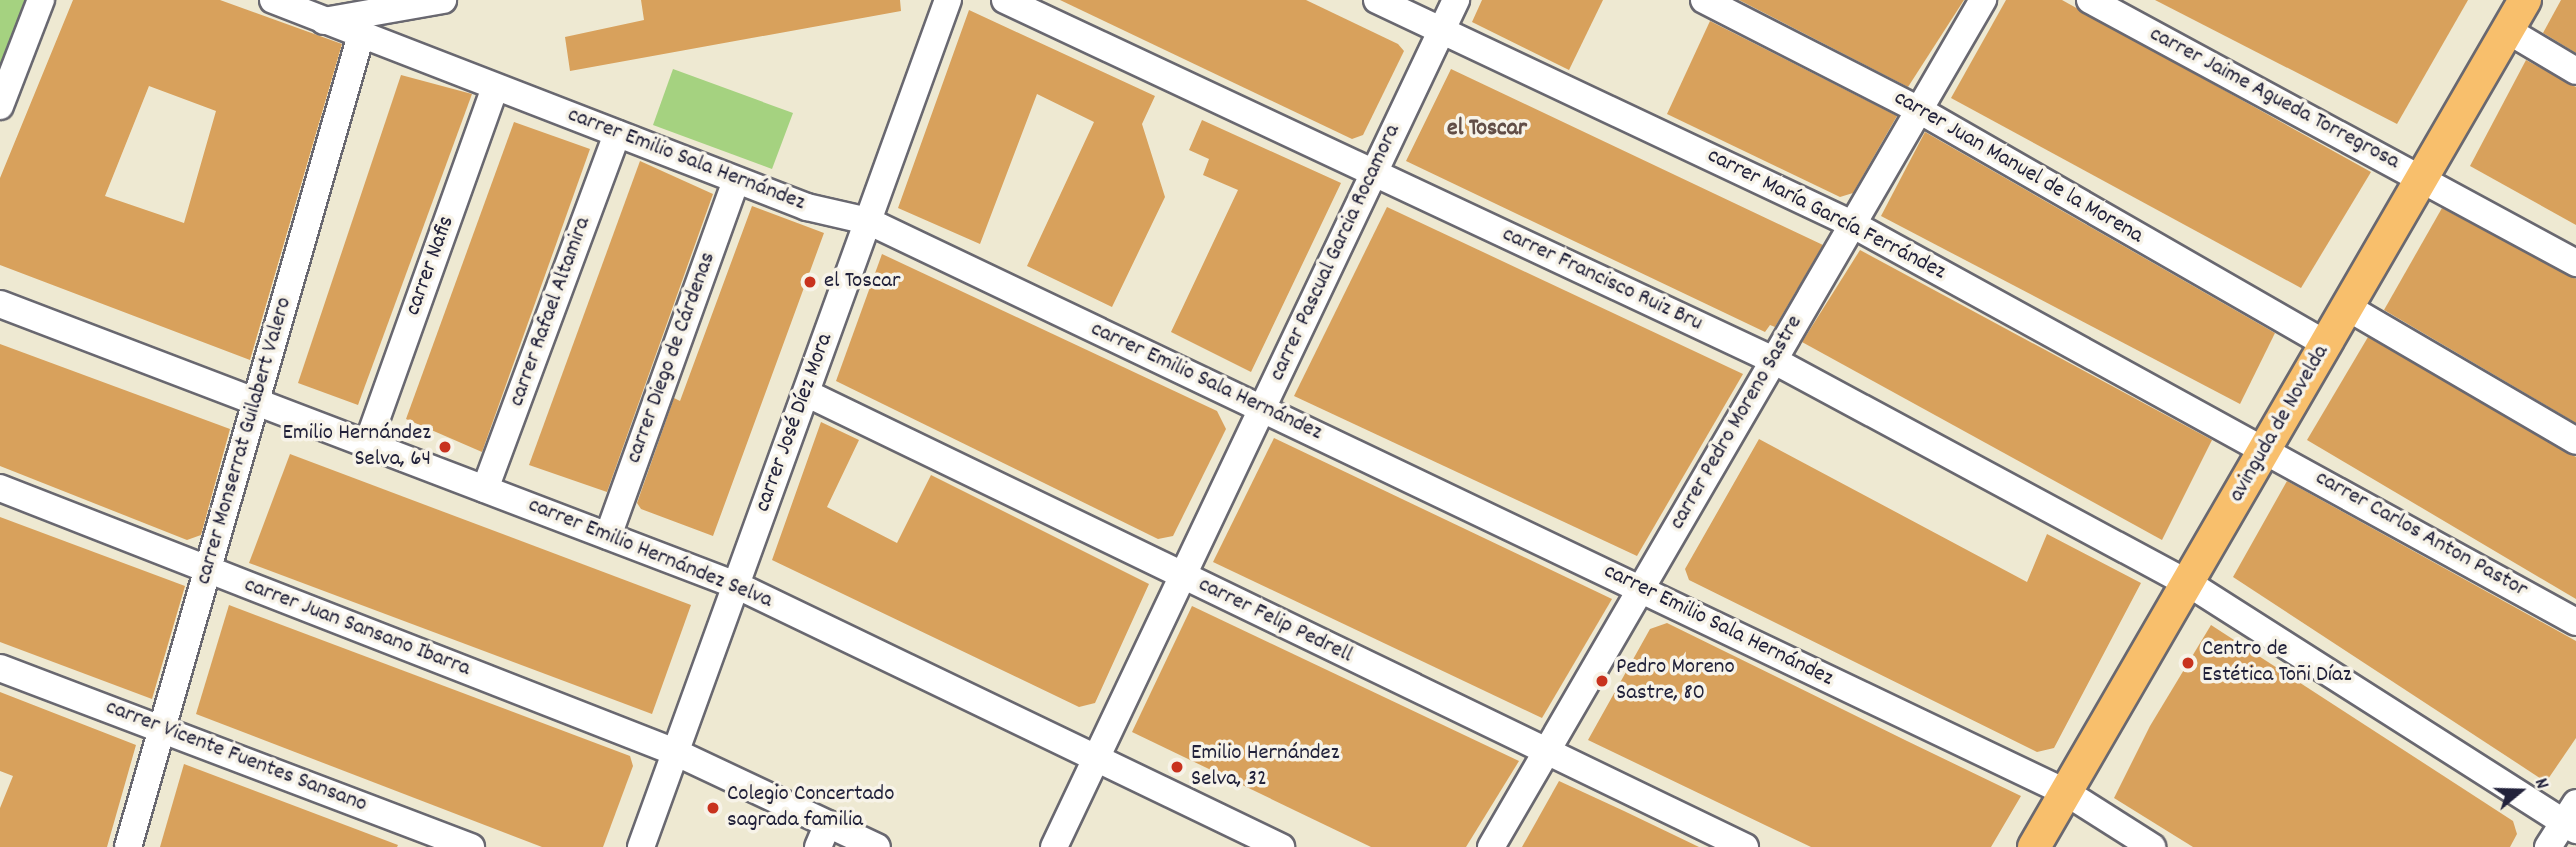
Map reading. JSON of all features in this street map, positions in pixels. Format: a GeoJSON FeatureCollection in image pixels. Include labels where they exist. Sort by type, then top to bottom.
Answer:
{"type":"FeatureCollection","features":[{"type":"Feature","properties":{"kind":"main road","name":"avinguda de Novelda"},"geometry":{"type":"LineString","coordinates":[[2034,847],[2525,0]]}},
{"type":"Feature","properties":{"kind":"street"},"geometry":{"type":"LineString","coordinates":[[0,106],[41,0]]}},
{"type":"Feature","properties":{"kind":"street","name":"carrer Emilio Sala Hernández"},"geometry":{"type":"LineString","coordinates":[[273,0],[807,207],[868,221],[2067,793],[2152,847]]}},
{"type":"Feature","properties":{"kind":"street"},"geometry":{"type":"LineString","coordinates":[[324,21],[443,0]]}},
{"type":"Feature","properties":{"kind":"street","name":"carrer José Díez Mora"},"geometry":{"type":"LineString","coordinates":[[641,847],[948,0]]}},
{"type":"Feature","properties":{"kind":"street","name":"carrer Francisco Ruiz Bru"},"geometry":{"type":"LineString","coordinates":[[1005,0],[1773,360],[2188,583],[2572,818]]}},
{"type":"Feature","properties":{"kind":"street","name":"carrer María García Ferrández"},"geometry":{"type":"LineString","coordinates":[[1377,0],[1852,224],[2266,448]]}},
{"type":"Feature","properties":{"kind":"street","name":"carrer Pascual Garcia Rocamora"},"geometry":{"type":"LineString","coordinates":[[1054,847],[1456,0]]}},
{"type":"Feature","properties":{"kind":"street","name":"carrer Juan Manuel de la Morena"},"geometry":{"type":"LineString","coordinates":[[1704,0],[1919,110],[2326,344]]}},
{"type":"Feature","properties":{"kind":"street","name":"carrer Pedro Moreno Sastre"},"geometry":{"type":"LineString","coordinates":[[1491,847],[1983,0]]}},
{"type":"Feature","properties":{"kind":"street","name":"carrer Jaime Agueda Torregrosa"},"geometry":{"type":"LineString","coordinates":[[2091,0],[2576,262]]}},
{"type":"Feature","properties":{"kind":"street","name":"carrer Monserrat Guilabert Valero"},"geometry":{"type":"LineString","coordinates":[[128,847],[256,402],[371,39],[384,20],[397,8]]}},
{"type":"Feature","properties":{"kind":"street"},"geometry":{"type":"LineString","coordinates":[[2508,30],[2576,71]]}},
{"type":"Feature","properties":{"kind":"street","name":"carrer Nafis"},"geometry":{"type":"LineString","coordinates":[[368,445],[495,87]]}},
{"type":"Feature","properties":{"kind":"street","name":"carrer Rafael Altamira"},"geometry":{"type":"LineString","coordinates":[[485,489],[617,134]]}},
{"type":"Feature","properties":{"kind":"street","name":"carrer Diego de Cárdenas"},"geometry":{"type":"LineString","coordinates":[[608,536],[736,180]]}},
{"type":"Feature","properties":{"kind":"street","name":"carrer Emilio Hernández Selva"},"geometry":{"type":"LineString","coordinates":[[0,304],[736,585],[1095,760],[1281,847]]}},
{"type":"Feature","properties":{"kind":"street"},"geometry":{"type":"LineString","coordinates":[[2347,307],[2576,440]]}},
{"type":"Feature","properties":{"kind":"street","name":"carrer Felip Pedrell"},"geometry":{"type":"LineString","coordinates":[[806,393],[1545,753],[1745,847]]}},
{"type":"Feature","properties":{"kind":"street","name":"carrer Carlos Anton Pastor"},"geometry":{"type":"LineString","coordinates":[[2266,448],[2576,622]]}},
{"type":"Feature","properties":{"kind":"street","name":"carrer Juan Sansano Ibarra"},"geometry":{"type":"LineString","coordinates":[[0,488],[675,752],[823,836],[877,847]]}},
{"type":"Feature","properties":{"kind":"street","name":"carrer Vicente Fuentes Sansano"},"geometry":{"type":"LineString","coordinates":[[0,668],[471,847]]}},
{"type":"Feature","properties":{"kind":"street"},"geometry":{"type":"LineString","coordinates":[[2548,847],[2572,818]]}},
{"type":"Feature","properties":{"kind":"green space"},"geometry":{"type":"Polygon","coordinates":[[[0,0],[27,0],[0,74],[0,0]]]}},
{"type":"Feature","properties":{"kind":"green space"},"geometry":{"type":"Polygon","coordinates":[[[673,69],[793,113],[772,169],[653,125],[673,69]]]}},
{"type":"Feature","properties":{"kind":"building"},"geometry":{"type":"Polygon","coordinates":[[[73,0],[220,0],[342,44],[250,360],[0,265],[0,178],[73,0]],[[149,86],[105,196],[184,223],[216,111],[149,86]]]}},
{"type":"Feature","properties":{"kind":"building"},"geometry":{"type":"Polygon","coordinates":[[[641,0],[900,0],[901,11],[570,71],[565,37],[644,20],[641,0]]]}},
{"type":"Feature","properties":{"kind":"building"},"geometry":{"type":"Polygon","coordinates":[[[1060,0],[1306,0],[1398,44],[1404,51],[1363,135],[1352,139],[1060,0]]]}},
{"type":"Feature","properties":{"kind":"building"},"geometry":{"type":"Polygon","coordinates":[[[1482,0],[1603,0],[1569,70],[1472,22],[1482,0]]]}},
{"type":"Feature","properties":{"kind":"building"},"geometry":{"type":"Polygon","coordinates":[[[1739,0],[1964,0],[1908,87],[1739,0]]]}},
{"type":"Feature","properties":{"kind":"building"},"geometry":{"type":"Polygon","coordinates":[[[2006,0],[2062,0],[2371,172],[2301,288],[1951,98],[2006,0]]]}},
{"type":"Feature","properties":{"kind":"building"},"geometry":{"type":"Polygon","coordinates":[[[2155,0],[2468,0],[2397,124],[2155,0]]]}},
{"type":"Feature","properties":{"kind":"building"},"geometry":{"type":"Polygon","coordinates":[[[2561,0],[2576,0],[2576,53],[2543,33],[2561,0]]]}},
{"type":"Feature","properties":{"kind":"building"},"geometry":{"type":"Polygon","coordinates":[[[969,10],[1155,96],[1142,124],[1165,197],[1112,307],[1027,266],[1094,122],[1037,94],[980,244],[898,208],[969,10]]]}},
{"type":"Feature","properties":{"kind":"building"},"geometry":{"type":"Polygon","coordinates":[[[1710,21],[1897,116],[1853,193],[1840,197],[1667,114],[1710,21]]]}},
{"type":"Feature","properties":{"kind":"building"},"geometry":{"type":"Polygon","coordinates":[[[2526,60],[2576,87],[2576,225],[2470,166],[2526,60]]]}},
{"type":"Feature","properties":{"kind":"building"},"geometry":{"type":"Polygon","coordinates":[[[1451,69],[1823,245],[1775,327],[1770,325],[1765,332],[1406,161],[1451,69]]]}},
{"type":"Feature","properties":{"kind":"building"},"geometry":{"type":"Polygon","coordinates":[[[401,75],[472,94],[358,405],[298,383],[401,75]]]}},
{"type":"Feature","properties":{"kind":"building"},"geometry":{"type":"Polygon","coordinates":[[[1202,120],[1341,183],[1251,372],[1171,332],[1238,190],[1203,175],[1209,159],[1189,150],[1202,120]]]}},
{"type":"Feature","properties":{"kind":"building"},"geometry":{"type":"Polygon","coordinates":[[[514,122],[590,149],[482,452],[406,419],[514,122]]]}},
{"type":"Feature","properties":{"kind":"building"},"geometry":{"type":"Polygon","coordinates":[[[1925,132],[2275,333],[2240,404],[1881,216],[1925,132]]]}},
{"type":"Feature","properties":{"kind":"building"},"geometry":{"type":"Polygon","coordinates":[[[640,161],[713,194],[607,492],[529,465],[640,161]]]}},
{"type":"Feature","properties":{"kind":"building"},"geometry":{"type":"Polygon","coordinates":[[[752,206],[824,233],[713,536],[641,509],[637,503],[674,398],[680,401],[752,206]]]}},
{"type":"Feature","properties":{"kind":"building"},"geometry":{"type":"Polygon","coordinates":[[[1387,207],[1743,374],[1637,556],[1294,396],[1387,207]]]}},
{"type":"Feature","properties":{"kind":"building"},"geometry":{"type":"Polygon","coordinates":[[[2442,208],[2576,279],[2576,423],[2384,310],[2442,208]]]}},
{"type":"Feature","properties":{"kind":"building"},"geometry":{"type":"Polygon","coordinates":[[[1860,250],[2212,440],[2162,540],[1802,342],[1860,250]]]}},
{"type":"Feature","properties":{"kind":"building"},"geometry":{"type":"Polygon","coordinates":[[[882,254],[1217,411],[1226,429],[1173,536],[1158,539],[836,381],[882,254]]]}},
{"type":"Feature","properties":{"kind":"building"},"geometry":{"type":"Polygon","coordinates":[[[2368,337],[2576,457],[2576,599],[2307,440],[2368,337]]]}},
{"type":"Feature","properties":{"kind":"building"},"geometry":{"type":"Polygon","coordinates":[[[0,344],[230,429],[201,535],[187,540],[0,466],[0,344]]]}},
{"type":"Feature","properties":{"kind":"building"},"geometry":{"type":"Polygon","coordinates":[[[821,422],[859,440],[827,507],[897,543],[931,475],[1149,584],[1095,703],[1079,707],[772,560],[821,422]]]}},
{"type":"Feature","properties":{"kind":"building"},"geometry":{"type":"Polygon","coordinates":[[[1274,438],[1612,599],[1542,718],[1213,562],[1274,438]]]}},
{"type":"Feature","properties":{"kind":"building"},"geometry":{"type":"Polygon","coordinates":[[[1759,439],[2027,582],[2047,534],[2141,583],[2054,748],[2037,752],[1689,580],[1685,569],[1759,439]]]}},
{"type":"Feature","properties":{"kind":"building"},"geometry":{"type":"Polygon","coordinates":[[[290,454],[691,605],[652,714],[249,563],[290,454]]]}},
{"type":"Feature","properties":{"kind":"building"},"geometry":{"type":"Polygon","coordinates":[[[2287,481],[2576,641],[2576,738],[2546,782],[2233,577],[2287,481]]]}},
{"type":"Feature","properties":{"kind":"building"},"geometry":{"type":"Polygon","coordinates":[[[0,517],[185,586],[152,699],[0,642],[0,517]]]}},
{"type":"Feature","properties":{"kind":"building"},"geometry":{"type":"Polygon","coordinates":[[[229,605],[630,756],[633,766],[603,847],[542,847],[196,714],[229,605]]]}},
{"type":"Feature","properties":{"kind":"building"},"geometry":{"type":"Polygon","coordinates":[[[1192,606],[1519,761],[1466,847],[1371,847],[1132,732],[1192,606]]]}},
{"type":"Feature","properties":{"kind":"building"},"geometry":{"type":"Polygon","coordinates":[[[1667,623],[2021,796],[1991,847],[1811,847],[1588,740],[1650,629],[1667,623]]]}},
{"type":"Feature","properties":{"kind":"building"},"geometry":{"type":"Polygon","coordinates":[[[2211,625],[2513,821],[2517,834],[2510,847],[2193,847],[2114,798],[2150,726],[2211,625]]]}},
{"type":"Feature","properties":{"kind":"building"},"geometry":{"type":"Polygon","coordinates":[[[0,692],[136,745],[107,847],[0,847],[0,808],[13,776],[0,771],[0,692]]]}},
{"type":"Feature","properties":{"kind":"building"},"geometry":{"type":"Polygon","coordinates":[[[184,764],[398,845],[160,847],[184,764]]]}},
{"type":"Feature","properties":{"kind":"building"},"geometry":{"type":"Polygon","coordinates":[[[1559,781],[1624,811],[1699,847],[1522,847],[1559,781]]]}},
{"type":"Feature","properties":{"kind":"place","name":"el Toscar"},"geometry":{"type":"Point","coordinates":[810,282]}},
{"type":"Feature","properties":{"kind":"place","name":"Emilio Hernández Selva, 64"},"geometry":{"type":"Point","coordinates":[445,447]}},
{"type":"Feature","properties":{"kind":"place","name":"Centro de Estética Toñi Díaz"},"geometry":{"type":"Point","coordinates":[2188,663]}},
{"type":"Feature","properties":{"kind":"place","name":"Pedro Moreno Sastre, 80"},"geometry":{"type":"Point","coordinates":[1602,681]}},
{"type":"Feature","properties":{"kind":"place","name":"Emilio Hernández Selva, 32"},"geometry":{"type":"Point","coordinates":[1177,767]}},
{"type":"Feature","properties":{"kind":"place","name":"Colegio Concertado sagrada familia"},"geometry":{"type":"Point","coordinates":[713,808]}},
{"type":"Feature","properties":{"kind":"district","name":"el Toscar"},"geometry":{"type":"Point","coordinates":[1487,130]}}]}
